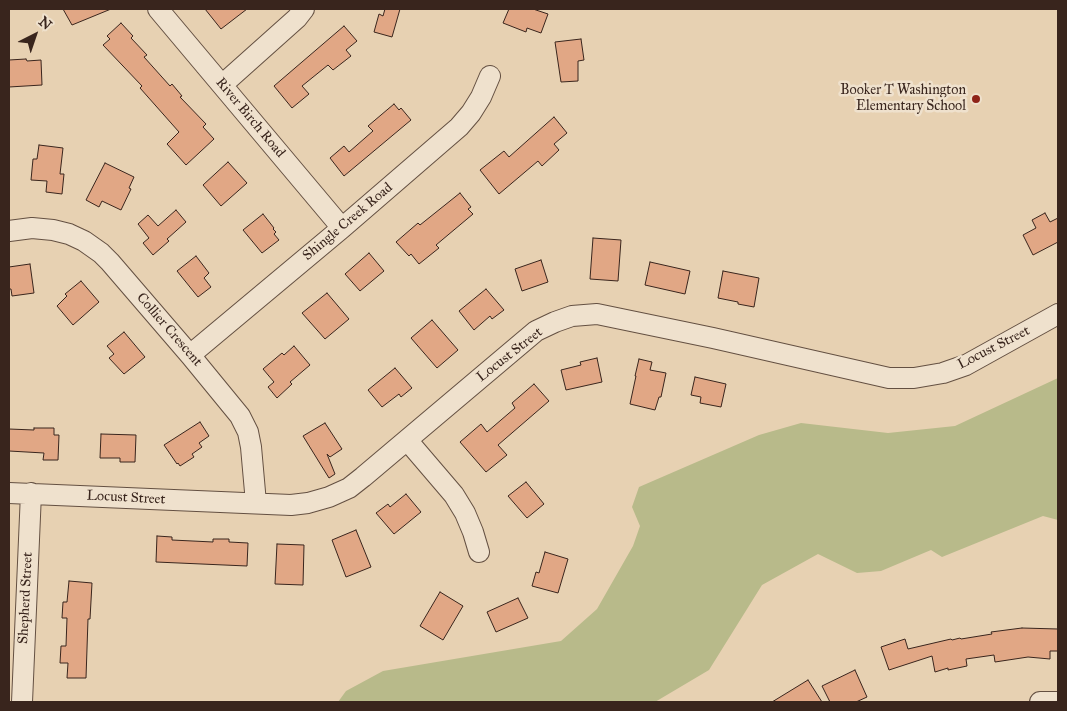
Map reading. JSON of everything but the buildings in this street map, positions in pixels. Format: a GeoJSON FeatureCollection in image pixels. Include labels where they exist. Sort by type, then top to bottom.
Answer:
{"type":"FeatureCollection","features":[{"type":"Feature","properties":{"kind":"street","name":"River Birch Road"},"geometry":{"type":"LineString","coordinates":[[158,9],[342,228]]}},
{"type":"Feature","properties":{"kind":"street"},"geometry":{"type":"LineString","coordinates":[[222,85],[297,18],[304,9]]}},
{"type":"Feature","properties":{"kind":"street","name":"Shingle Creek Road"},"geometry":{"type":"LineString","coordinates":[[190,355],[459,127],[481,97],[490,76]]}},
{"type":"Feature","properties":{"kind":"street","name":"Collier Crescent"},"geometry":{"type":"LineString","coordinates":[[9,231],[32,228],[68,234],[84,241],[110,262],[240,416],[248,432],[252,447],[256,503]]}},
{"type":"Feature","properties":{"kind":"street","name":"Locust Street"},"geometry":{"type":"LineString","coordinates":[[9,493],[291,505],[330,497],[349,488],[363,477],[536,332],[572,316],[597,314],[889,378],[914,378],[943,373],[966,365],[1058,314]]}},
{"type":"Feature","properties":{"kind":"street"},"geometry":{"type":"LineString","coordinates":[[406,440],[454,495],[465,513],[479,552]]}},
{"type":"Feature","properties":{"kind":"street","name":"Shepherd Street"},"geometry":{"type":"LineString","coordinates":[[17,698],[31,493]]}},
{"type":"Feature","properties":{"kind":"street"},"geometry":{"type":"LineString","coordinates":[[1040,702],[1058,702]]}},
{"type":"Feature","properties":{"kind":"green space"},"geometry":{"type":"Polygon","coordinates":[[[1058,378],[1058,520],[1043,516],[942,557],[931,550],[881,571],[857,573],[818,554],[762,585],[709,670],[655,702],[338,702],[346,691],[383,671],[561,641],[597,609],[633,546],[640,526],[632,507],[639,487],[759,435],[801,423],[888,433],[955,426],[1058,378]]]}},
{"type":"Feature","properties":{"kind":"place","name":"Booker T Washington Elementary School"},"geometry":{"type":"Point","coordinates":[976,99]}}]}
